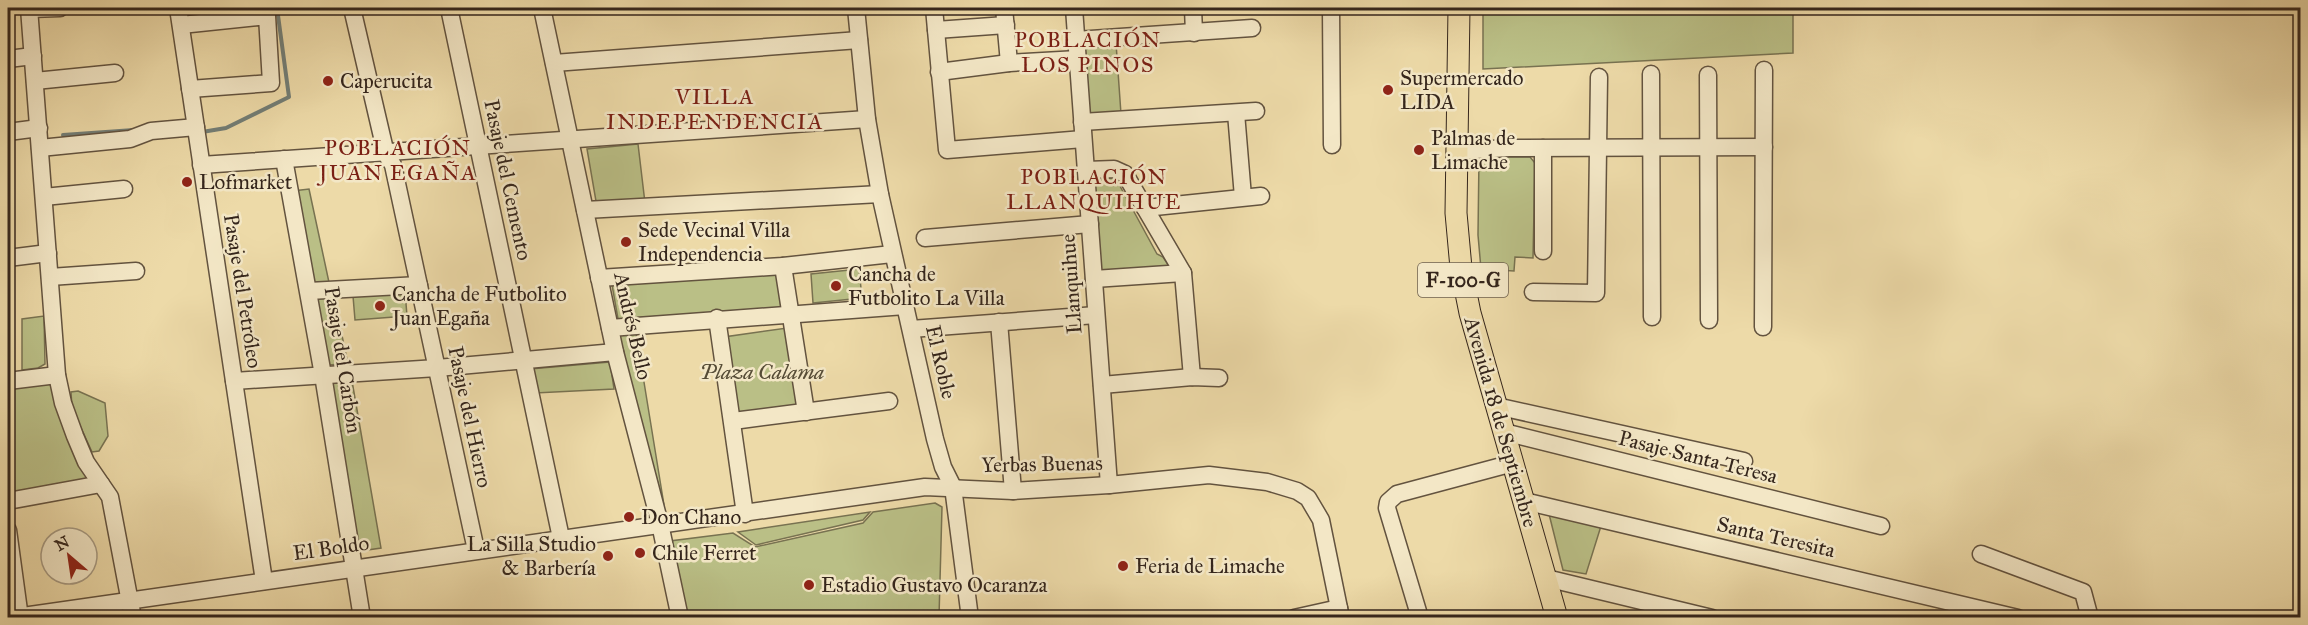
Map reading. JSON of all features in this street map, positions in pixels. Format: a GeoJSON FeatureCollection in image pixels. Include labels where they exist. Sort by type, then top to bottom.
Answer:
{"type":"FeatureCollection","features":[{"type":"Feature","properties":{"kind":"main road","name":"Avenida 18 de Septiembre"},"geometry":{"type":"LineString","coordinates":[[1459,8],[1456,213],[1461,268],[1470,313],[1557,618]]}},
{"type":"Feature","properties":{"kind":"street"},"geometry":{"type":"LineString","coordinates":[[60,8],[29,8],[57,375],[63,403],[86,462],[110,497],[133,618]]}},
{"type":"Feature","properties":{"kind":"street","name":"Pasaje del Petróleo"},"geometry":{"type":"LineString","coordinates":[[178,8],[264,581]]}},
{"type":"Feature","properties":{"kind":"street","name":"Pasaje del Hierro"},"geometry":{"type":"LineString","coordinates":[[352,8],[386,154],[393,165],[476,550]]}},
{"type":"Feature","properties":{"kind":"street","name":"Pasaje del Cemento"},"geometry":{"type":"LineString","coordinates":[[449,8],[561,538]]}},
{"type":"Feature","properties":{"kind":"street","name":"Andrés Bello"},"geometry":{"type":"LineString","coordinates":[[542,8],[615,352],[660,524],[680,618]]}},
{"type":"Feature","properties":{"kind":"street","name":"El Roble"},"geometry":{"type":"LineString","coordinates":[[856,8],[867,119],[880,194],[935,439],[943,467],[953,487],[970,618]]}},
{"type":"Feature","properties":{"kind":"street"},"geometry":{"type":"LineString","coordinates":[[934,8],[947,150],[1083,140]]}},
{"type":"Feature","properties":{"kind":"street"},"geometry":{"type":"LineString","coordinates":[[1004,8],[1009,63]]}},
{"type":"Feature","properties":{"kind":"street","name":"Llanquihue"},"geometry":{"type":"LineString","coordinates":[[1074,8],[1109,485]]}},
{"type":"Feature","properties":{"kind":"street"},"geometry":{"type":"LineString","coordinates":[[1193,8],[1194,33]]}},
{"type":"Feature","properties":{"kind":"street"},"geometry":{"type":"LineString","coordinates":[[1331,8],[1332,146]]}},
{"type":"Feature","properties":{"kind":"street"},"geometry":{"type":"LineString","coordinates":[[181,25],[267,16],[271,83],[190,89]]}},
{"type":"Feature","properties":{"kind":"street"},"geometry":{"type":"LineString","coordinates":[[936,30],[1006,25]]}},
{"type":"Feature","properties":{"kind":"street"},"geometry":{"type":"LineString","coordinates":[[1076,40],[1252,28]]}},
{"type":"Feature","properties":{"kind":"street"},"geometry":{"type":"LineString","coordinates":[[554,63],[859,40]]}},
{"type":"Feature","properties":{"kind":"street"},"geometry":{"type":"LineString","coordinates":[[8,59],[33,56]]}},
{"type":"Feature","properties":{"kind":"street"},"geometry":{"type":"LineString","coordinates":[[939,72],[1009,63],[1078,59]]}},
{"type":"Feature","properties":{"kind":"street"},"geometry":{"type":"LineString","coordinates":[[1763,327],[1764,70]]}},
{"type":"Feature","properties":{"kind":"street"},"geometry":{"type":"LineString","coordinates":[[35,81],[115,73]]}},
{"type":"Feature","properties":{"kind":"street"},"geometry":{"type":"LineString","coordinates":[[1651,74],[1652,317]]}},
{"type":"Feature","properties":{"kind":"street"},"geometry":{"type":"LineString","coordinates":[[1708,75],[1709,320]]}},
{"type":"Feature","properties":{"kind":"street"},"geometry":{"type":"LineString","coordinates":[[1533,292],[1596,293],[1599,77]]}},
{"type":"Feature","properties":{"kind":"street"},"geometry":{"type":"LineString","coordinates":[[1082,122],[1256,111]]}},
{"type":"Feature","properties":{"kind":"street"},"geometry":{"type":"LineString","coordinates":[[1236,113],[1243,197]]}},
{"type":"Feature","properties":{"kind":"street"},"geometry":{"type":"LineString","coordinates":[[201,165],[867,119]]}},
{"type":"Feature","properties":{"kind":"street"},"geometry":{"type":"LineString","coordinates":[[8,132],[39,128]]}},
{"type":"Feature","properties":{"kind":"street"},"geometry":{"type":"LineString","coordinates":[[40,148],[130,139],[151,131],[196,131]]}},
{"type":"Feature","properties":{"kind":"street"},"geometry":{"type":"LineString","coordinates":[[1458,145],[1509,148],[1764,147]]}},
{"type":"Feature","properties":{"kind":"street"},"geometry":{"type":"LineString","coordinates":[[1543,148],[1543,250]]}},
{"type":"Feature","properties":{"kind":"street","name":"Pasaje del Carbón"},"geometry":{"type":"LineString","coordinates":[[284,159],[309,291],[362,618]]}},
{"type":"Feature","properties":{"kind":"street"},"geometry":{"type":"LineString","coordinates":[[1086,170],[1120,170],[1125,174],[1183,273],[1192,377]]}},
{"type":"Feature","properties":{"kind":"street"},"geometry":{"type":"LineString","coordinates":[[44,197],[124,189]]}},
{"type":"Feature","properties":{"kind":"street"},"geometry":{"type":"LineString","coordinates":[[585,210],[880,194]]}},
{"type":"Feature","properties":{"kind":"street"},"geometry":{"type":"LineString","coordinates":[[1145,208],[1261,196]]}},
{"type":"Feature","properties":{"kind":"street"},"geometry":{"type":"LineString","coordinates":[[925,238],[1090,224]]}},
{"type":"Feature","properties":{"kind":"street"},"geometry":{"type":"LineString","coordinates":[[8,258],[48,253]]}},
{"type":"Feature","properties":{"kind":"street"},"geometry":{"type":"LineString","coordinates":[[599,278],[783,266],[892,254]]}},
{"type":"Feature","properties":{"kind":"street"},"geometry":{"type":"LineString","coordinates":[[783,266],[806,412]]}},
{"type":"Feature","properties":{"kind":"street"},"geometry":{"type":"LineString","coordinates":[[50,277],[136,271]]}},
{"type":"Feature","properties":{"kind":"street"},"geometry":{"type":"LineString","coordinates":[[1094,279],[1183,273]]}},
{"type":"Feature","properties":{"kind":"street"},"geometry":{"type":"LineString","coordinates":[[309,291],[419,285]]}},
{"type":"Feature","properties":{"kind":"street"},"geometry":{"type":"LineString","coordinates":[[610,328],[717,318],[905,306]]}},
{"type":"Feature","properties":{"kind":"street"},"geometry":{"type":"LineString","coordinates":[[911,329],[1096,315]]}},
{"type":"Feature","properties":{"kind":"street"},"geometry":{"type":"LineString","coordinates":[[717,318],[745,514]]}},
{"type":"Feature","properties":{"kind":"street"},"geometry":{"type":"LineString","coordinates":[[999,322],[1013,491]]}},
{"type":"Feature","properties":{"kind":"street"},"geometry":{"type":"LineString","coordinates":[[234,381],[437,368],[615,352]]}},
{"type":"Feature","properties":{"kind":"street"},"geometry":{"type":"LineString","coordinates":[[8,381],[57,375]]}},
{"type":"Feature","properties":{"kind":"street"},"geometry":{"type":"LineString","coordinates":[[1101,385],[1192,377],[1218,378]]}},
{"type":"Feature","properties":{"kind":"street"},"geometry":{"type":"LineString","coordinates":[[733,421],[889,400]]}},
{"type":"Feature","properties":{"kind":"street"},"geometry":{"type":"LineString","coordinates":[[1496,406],[1744,461]]}},
{"type":"Feature","properties":{"kind":"street","name":"Pasaje Santa Teresa"},"geometry":{"type":"LineString","coordinates":[[1504,432],[1881,526]]}},
{"type":"Feature","properties":{"kind":"street"},"geometry":{"type":"LineString","coordinates":[[1420,618],[1388,502],[1392,497],[1513,463]]}},
{"type":"Feature","properties":{"kind":"street","name":"Yerbas Buenas"},"geometry":{"type":"LineString","coordinates":[[660,524],[745,514],[925,487],[1013,491],[1109,485],[1209,475],[1267,482],[1297,490],[1308,498],[1321,520],[1340,613]]}},
{"type":"Feature","properties":{"kind":"street"},"geometry":{"type":"LineString","coordinates":[[8,501],[101,484]]}},
{"type":"Feature","properties":{"kind":"street","name":"Santa Teresita"},"geometry":{"type":"LineString","coordinates":[[1524,501],[2018,618]]}},
{"type":"Feature","properties":{"kind":"street","name":"El Boldo"},"geometry":{"type":"LineString","coordinates":[[17,617],[660,524]]}},
{"type":"Feature","properties":{"kind":"street"},"geometry":{"type":"LineString","coordinates":[[8,530],[17,617]]}},
{"type":"Feature","properties":{"kind":"street"},"geometry":{"type":"LineString","coordinates":[[1981,554],[2083,592],[2090,618]]}},
{"type":"Feature","properties":{"kind":"street"},"geometry":{"type":"LineString","coordinates":[[1546,578],[1712,618]]}},
{"type":"Feature","properties":{"kind":"street"},"geometry":{"type":"LineString","coordinates":[[1293,618],[1340,613]]}},
{"type":"Feature","properties":{"kind":"green space"},"geometry":{"type":"Polygon","coordinates":[[[1483,8],[1793,8],[1793,53],[1483,69],[1483,8]]]}},
{"type":"Feature","properties":{"kind":"green space"},"geometry":{"type":"Polygon","coordinates":[[[1116,43],[1121,114],[1084,117],[1079,46],[1116,43]]]}},
{"type":"Feature","properties":{"kind":"green space"},"geometry":{"type":"Polygon","coordinates":[[[638,144],[645,203],[597,207],[587,149],[638,144]]]}},
{"type":"Feature","properties":{"kind":"green space"},"geometry":{"type":"Polygon","coordinates":[[[1479,157],[1530,157],[1535,163],[1533,258],[1515,257],[1514,271],[1481,269],[1478,235],[1479,157]]]}},
{"type":"Feature","properties":{"kind":"green space"},"geometry":{"type":"Polygon","coordinates":[[[1115,177],[1157,254],[1163,257],[1171,269],[1092,274],[1087,181],[1115,177]]]}},
{"type":"Feature","properties":{"kind":"green space"},"geometry":{"type":"Polygon","coordinates":[[[309,189],[330,287],[312,287],[293,191],[309,189]]]}},
{"type":"Feature","properties":{"kind":"green space","name":"Cancha de Futbolito La Villa"},"geometry":{"type":"Polygon","coordinates":[[[859,269],[862,298],[813,303],[811,274],[859,269]]]}},
{"type":"Feature","properties":{"kind":"green space"},"geometry":{"type":"Polygon","coordinates":[[[777,272],[781,308],[618,319],[612,285],[777,272]]]}},
{"type":"Feature","properties":{"kind":"green space","name":"Cancha de Futbolito Juan Egaña"},"geometry":{"type":"Polygon","coordinates":[[[405,291],[407,316],[355,320],[353,296],[405,291]]]}},
{"type":"Feature","properties":{"kind":"green space"},"geometry":{"type":"Polygon","coordinates":[[[333,293],[348,364],[326,365],[314,294],[333,293]]]}},
{"type":"Feature","properties":{"kind":"green space"},"geometry":{"type":"Polygon","coordinates":[[[44,316],[45,364],[38,368],[22,370],[22,319],[44,316]]]}},
{"type":"Feature","properties":{"kind":"green space","name":"Plaza Calama"},"geometry":{"type":"Polygon","coordinates":[[[787,328],[802,407],[736,416],[724,337],[787,328]]]}},
{"type":"Feature","properties":{"kind":"green space"},"geometry":{"type":"Polygon","coordinates":[[[636,333],[664,505],[617,335],[636,333]]]}},
{"type":"Feature","properties":{"kind":"green space"},"geometry":{"type":"Polygon","coordinates":[[[610,362],[614,389],[535,393],[530,369],[610,362]]]}},
{"type":"Feature","properties":{"kind":"green space"},"geometry":{"type":"Polygon","coordinates":[[[49,381],[88,475],[83,483],[8,492],[8,387],[49,381]]]}},
{"type":"Feature","properties":{"kind":"green space"},"geometry":{"type":"Polygon","coordinates":[[[352,381],[381,548],[354,552],[326,384],[352,381]]]}},
{"type":"Feature","properties":{"kind":"green space"},"geometry":{"type":"Polygon","coordinates":[[[78,391],[105,403],[108,436],[99,451],[92,452],[72,408],[71,392],[78,391]]]}},
{"type":"Feature","properties":{"kind":"green space","name":"Estadio Gustavo Ocaranza"},"geometry":{"type":"Polygon","coordinates":[[[935,503],[942,507],[939,617],[686,617],[670,541],[733,533],[755,547],[863,523],[873,512],[935,503]]]}},
{"type":"Feature","properties":{"kind":"green space"},"geometry":{"type":"Polygon","coordinates":[[[870,512],[863,520],[756,545],[738,532],[870,512]]]}},
{"type":"Feature","properties":{"kind":"green space"},"geometry":{"type":"Polygon","coordinates":[[[1549,514],[1601,526],[1586,574],[1563,570],[1549,514]]]}},
{"type":"Feature","properties":{"kind":"waterway"},"geometry":{"type":"LineString","coordinates":[[202,132],[226,128],[289,97],[277,8]]}},
{"type":"Feature","properties":{"kind":"waterway"},"geometry":{"type":"LineString","coordinates":[[63,135],[134,130]]}},
{"type":"Feature","properties":{"kind":"place","name":"Caperucita"},"geometry":{"type":"Point","coordinates":[328,81]}},
{"type":"Feature","properties":{"kind":"place","name":"Supermercado LIDA"},"geometry":{"type":"Point","coordinates":[1388,90]}},
{"type":"Feature","properties":{"kind":"place","name":"Palmas de Limache"},"geometry":{"type":"Point","coordinates":[1419,150]}},
{"type":"Feature","properties":{"kind":"place","name":"Lofmarket"},"geometry":{"type":"Point","coordinates":[187,182]}},
{"type":"Feature","properties":{"kind":"place","name":"Sede Vecinal Villa Independencia"},"geometry":{"type":"Point","coordinates":[626,242]}},
{"type":"Feature","properties":{"kind":"place","name":"Cancha de Futbolito La Villa"},"geometry":{"type":"Point","coordinates":[836,286]}},
{"type":"Feature","properties":{"kind":"place","name":"Cancha de Futbolito Juan Egaña"},"geometry":{"type":"Point","coordinates":[380,306]}},
{"type":"Feature","properties":{"kind":"place","name":"Don Chano"},"geometry":{"type":"Point","coordinates":[629,517]}},
{"type":"Feature","properties":{"kind":"place","name":"Chile Ferret"},"geometry":{"type":"Point","coordinates":[640,553]}},
{"type":"Feature","properties":{"kind":"place","name":"La Silla Studio & Barbería"},"geometry":{"type":"Point","coordinates":[608,556]}},
{"type":"Feature","properties":{"kind":"place","name":"Feria de Limache"},"geometry":{"type":"Point","coordinates":[1123,566]}},
{"type":"Feature","properties":{"kind":"place","name":"Estadio Gustavo Ocaranza"},"geometry":{"type":"Point","coordinates":[809,585]}},
{"type":"Feature","properties":{"kind":"district","name":"POBLACIÓN LOS PINOS"},"geometry":{"type":"Point","coordinates":[1088,52]}},
{"type":"Feature","properties":{"kind":"district","name":"VILLA INDEPENDENCIA"},"geometry":{"type":"Point","coordinates":[715,108]}},
{"type":"Feature","properties":{"kind":"district","name":"POBLACIÓN JUAN EGAÑA"},"geometry":{"type":"Point","coordinates":[398,160]}},
{"type":"Feature","properties":{"kind":"district","name":"POBLACIÓN LLANQUIHUE"},"geometry":{"type":"Point","coordinates":[1094,188]}}]}
